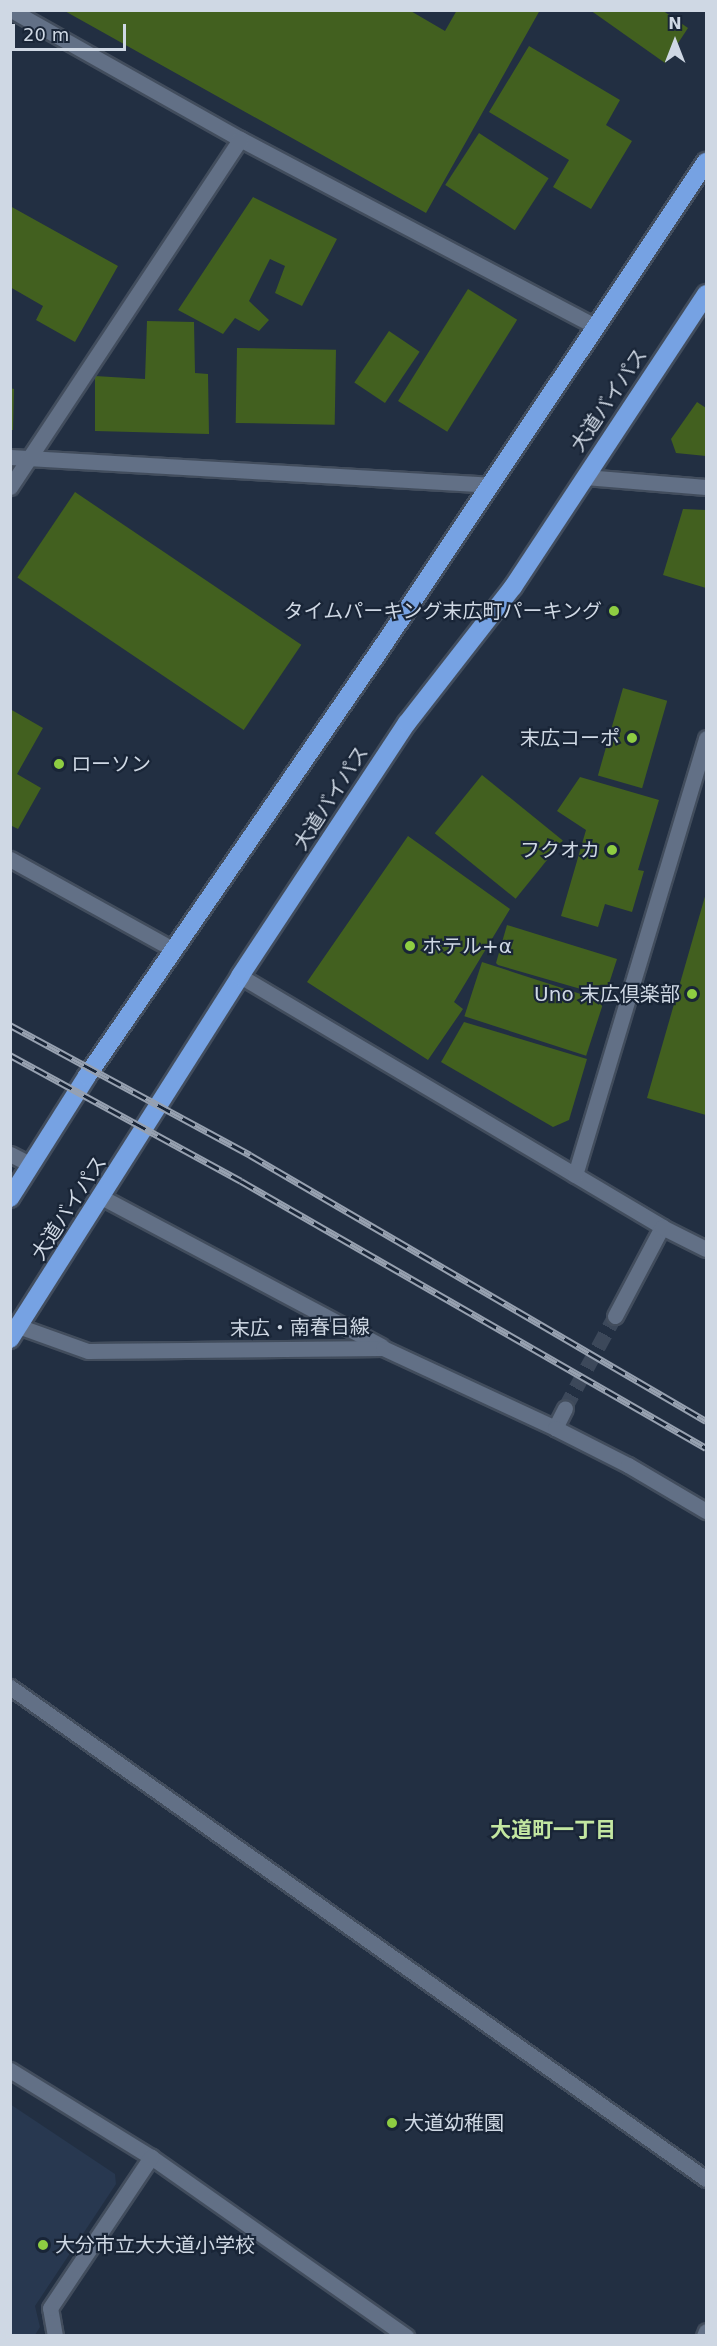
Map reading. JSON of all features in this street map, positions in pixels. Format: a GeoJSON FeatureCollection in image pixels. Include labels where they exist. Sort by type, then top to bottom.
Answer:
{"type":"FeatureCollection","features":[{"type":"Feature","properties":{"kind":"highway"},"geometry":{"type":"LineString","coordinates":[[10,1198],[30,1164],[706,162]]}},
{"type":"Feature","properties":{"kind":"highway","name":"大道バイパス"},"geometry":{"type":"LineString","coordinates":[[13,1332],[103,1198],[240,976],[407,723],[513,587],[706,294]]}},
{"type":"Feature","properties":{"kind":"street"},"geometry":{"type":"LineString","coordinates":[[11,10],[240,139],[596,327]]}},
{"type":"Feature","properties":{"kind":"street"},"geometry":{"type":"LineString","coordinates":[[10,487],[240,139]]}},
{"type":"Feature","properties":{"kind":"street"},"geometry":{"type":"LineString","coordinates":[[10,457],[490,485]]}},
{"type":"Feature","properties":{"kind":"street"},"geometry":{"type":"LineString","coordinates":[[585,477],[706,487]]}},
{"type":"Feature","properties":{"kind":"street"},"geometry":{"type":"LineString","coordinates":[[575,1175],[700,784],[706,738]]}},
{"type":"Feature","properties":{"kind":"street"},"geometry":{"type":"LineString","coordinates":[[10,859],[174,950]]}},
{"type":"Feature","properties":{"kind":"street"},"geometry":{"type":"LineString","coordinates":[[240,976],[662,1227],[706,1249]]}},
{"type":"Feature","properties":{"kind":"street"},"geometry":{"type":"LineString","coordinates":[[10,1154],[30,1164]]}},
{"type":"Feature","properties":{"kind":"street"},"geometry":{"type":"LineString","coordinates":[[103,1198],[383,1348]]}},
{"type":"Feature","properties":{"kind":"street"},"geometry":{"type":"LineString","coordinates":[[615,1316],[662,1227]]}},
{"type":"Feature","properties":{"kind":"street","name":"末広・南春日線"},"geometry":{"type":"LineString","coordinates":[[13,1332],[88,1352],[383,1348],[555,1428],[628,1465],[706,1511]]}},
{"type":"Feature","properties":{"kind":"street"},"geometry":{"type":"LineString","coordinates":[[555,1428],[566,1408]]}},
{"type":"Feature","properties":{"kind":"street"},"geometry":{"type":"LineString","coordinates":[[10,1687],[706,2179]]}},
{"type":"Feature","properties":{"kind":"street"},"geometry":{"type":"LineString","coordinates":[[10,2070],[151,2157],[406,2336]]}},
{"type":"Feature","properties":{"kind":"street"},"geometry":{"type":"LineString","coordinates":[[55,2336],[50,2308],[151,2157]]}},
{"type":"Feature","properties":{"kind":"street"},"geometry":{"type":"LineString","coordinates":[[704,2336],[706,2331]]}},
{"type":"Feature","properties":{"kind":"shaded area","name":"大分市立大大道小学校"},"geometry":{"type":"Polygon","coordinates":[[[10,2104],[115,2174],[116,2184],[35,2306],[40,2327],[35,2335],[11,2335],[10,2104]]]}},
{"type":"Feature","properties":{"kind":"building"},"geometry":{"type":"Polygon","coordinates":[[[63,10],[409,10],[445,31],[457,10],[540,10],[426,213],[63,10]]]}},
{"type":"Feature","properties":{"kind":"building"},"geometry":{"type":"Polygon","coordinates":[[[590,10],[662,10],[688,28],[665,63],[590,10]]]}},
{"type":"Feature","properties":{"kind":"building"},"geometry":{"type":"Polygon","coordinates":[[[529,46],[620,100],[606,125],[632,141],[591,209],[553,187],[569,160],[489,112],[529,46]]]}},
{"type":"Feature","properties":{"kind":"building"},"geometry":{"type":"Polygon","coordinates":[[[479,133],[549,178],[515,230],[445,185],[479,133]]]}},
{"type":"Feature","properties":{"kind":"building"},"geometry":{"type":"Polygon","coordinates":[[[253,197],[337,239],[302,306],[275,293],[285,266],[270,259],[249,301],[269,320],[259,331],[235,318],[223,334],[178,310],[253,197]]]}},
{"type":"Feature","properties":{"kind":"building"},"geometry":{"type":"Polygon","coordinates":[[[10,206],[118,266],[75,342],[36,320],[43,306],[10,287],[10,206]]]}},
{"type":"Feature","properties":{"kind":"building"},"geometry":{"type":"Polygon","coordinates":[[[468,289],[517,320],[447,432],[398,401],[468,289]]]}},
{"type":"Feature","properties":{"kind":"building"},"geometry":{"type":"Polygon","coordinates":[[[147,321],[194,322],[195,373],[208,374],[209,434],[95,431],[95,376],[145,379],[147,321]]]}},
{"type":"Feature","properties":{"kind":"building"},"geometry":{"type":"Polygon","coordinates":[[[389,331],[420,352],[385,403],[354,382],[389,331]]]}},
{"type":"Feature","properties":{"kind":"building"},"geometry":{"type":"Polygon","coordinates":[[[237,348],[336,350],[335,425],[236,423],[237,348]]]}},
{"type":"Feature","properties":{"kind":"building"},"geometry":{"type":"Polygon","coordinates":[[[10,388],[14,389],[13,430],[10,430],[10,388]]]}},
{"type":"Feature","properties":{"kind":"building"},"geometry":{"type":"Polygon","coordinates":[[[697,402],[706,408],[706,456],[676,453],[671,439],[697,402]]]}},
{"type":"Feature","properties":{"kind":"building"},"geometry":{"type":"Polygon","coordinates":[[[75,492],[301,645],[244,730],[17,577],[75,492]]]}},
{"type":"Feature","properties":{"kind":"building"},"geometry":{"type":"Polygon","coordinates":[[[683,509],[706,510],[706,588],[663,575],[683,509]]]}},
{"type":"Feature","properties":{"kind":"building","name":"末広コーポ"},"geometry":{"type":"Polygon","coordinates":[[[623,688],[667,701],[642,788],[598,775],[623,688]]]}},
{"type":"Feature","properties":{"kind":"building"},"geometry":{"type":"Polygon","coordinates":[[[10,709],[43,728],[17,774],[41,788],[18,829],[10,825],[10,709]]]}},
{"type":"Feature","properties":{"kind":"building"},"geometry":{"type":"Polygon","coordinates":[[[482,775],[563,840],[516,899],[435,833],[482,775]]]}},
{"type":"Feature","properties":{"kind":"building","name":"フクオカ"},"geometry":{"type":"Polygon","coordinates":[[[580,777],[659,800],[638,870],[644,871],[632,912],[605,904],[598,927],[561,916],[586,830],[557,811],[580,777]]]}},
{"type":"Feature","properties":{"kind":"building","name":"ホテル+α"},"geometry":{"type":"Polygon","coordinates":[[[408,836],[510,909],[454,1002],[463,1009],[428,1060],[307,982],[408,836]]]}},
{"type":"Feature","properties":{"kind":"building","name":"Uno 末広倶楽部"},"geometry":{"type":"Polygon","coordinates":[[[706,893],[706,1115],[647,1098],[706,893]]]}},
{"type":"Feature","properties":{"kind":"building"},"geometry":{"type":"Polygon","coordinates":[[[507,925],[617,959],[605,996],[498,965],[496,963],[507,925]]]}},
{"type":"Feature","properties":{"kind":"building"},"geometry":{"type":"Polygon","coordinates":[[[482,962],[604,1002],[586,1056],[464,1016],[482,962]]]}},
{"type":"Feature","properties":{"kind":"building"},"geometry":{"type":"Polygon","coordinates":[[[464,1022],[587,1059],[569,1120],[553,1127],[441,1062],[464,1022]]]}},
{"type":"Feature","properties":{"kind":"tunnel"},"geometry":{"type":"LineString","coordinates":[[565,1408],[615,1316]]}},
{"type":"Feature","properties":{"kind":"railway"},"geometry":{"type":"LineString","coordinates":[[10,1025],[250,1155],[706,1421]]}},
{"type":"Feature","properties":{"kind":"railway"},"geometry":{"type":"LineString","coordinates":[[10,1055],[241,1181],[706,1448]]}},
{"type":"Feature","properties":{"kind":"place","name":"タイムパーキング末広町パーキング"},"geometry":{"type":"Point","coordinates":[614,611]}},
{"type":"Feature","properties":{"kind":"place","name":"末広コーポ"},"geometry":{"type":"Point","coordinates":[632,738]}},
{"type":"Feature","properties":{"kind":"place","name":"ローソン"},"geometry":{"type":"Point","coordinates":[59,764]}},
{"type":"Feature","properties":{"kind":"place","name":"フクオカ"},"geometry":{"type":"Point","coordinates":[612,850]}},
{"type":"Feature","properties":{"kind":"place","name":"ホテル+α"},"geometry":{"type":"Point","coordinates":[410,946]}},
{"type":"Feature","properties":{"kind":"place","name":"Uno 末広倶楽部"},"geometry":{"type":"Point","coordinates":[692,994]}},
{"type":"Feature","properties":{"kind":"place","name":"大道幼稚園"},"geometry":{"type":"Point","coordinates":[392,2123]}},
{"type":"Feature","properties":{"kind":"place","name":"大分市立大大道小学校"},"geometry":{"type":"Point","coordinates":[43,2245]}},
{"type":"Feature","properties":{"kind":"district","name":"大道町一丁目"},"geometry":{"type":"Point","coordinates":[553,1830]}}]}
